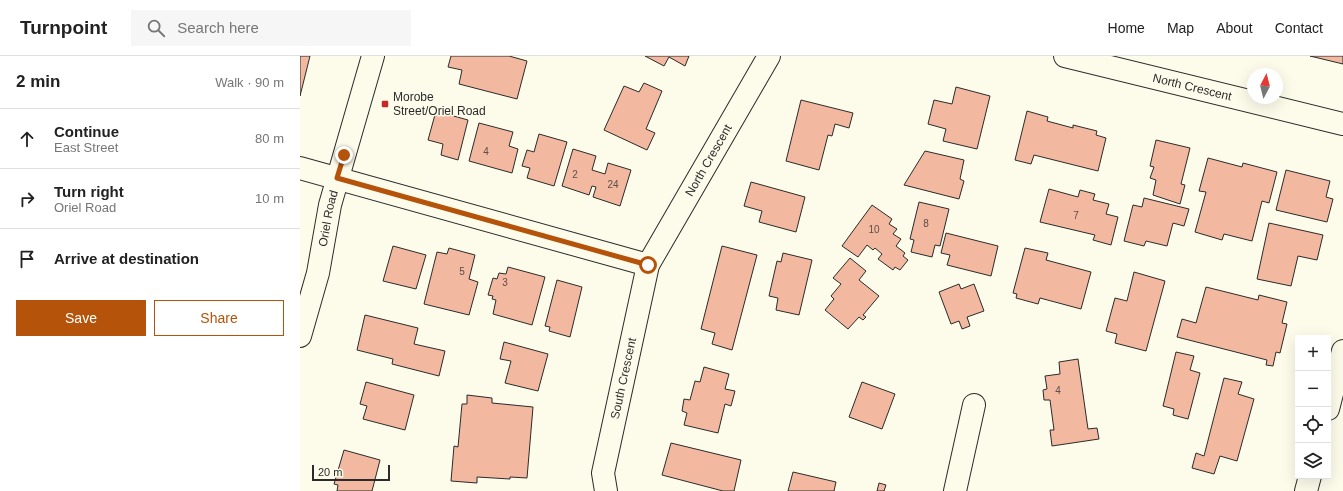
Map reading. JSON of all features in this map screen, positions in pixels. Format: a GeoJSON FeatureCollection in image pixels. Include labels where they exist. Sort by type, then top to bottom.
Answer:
{"type":"FeatureCollection","features":[{"type":"Feature","properties":{"kind":"street","name":"Oriel Road"},"geometry":{"type":"LineString","coordinates":[[300,336],[318,273],[330,205],[337,178],[373,56]]}},
{"type":"Feature","properties":{"kind":"street","name":"North Crescent"},"geometry":{"type":"LineString","coordinates":[[648,265],[769,56]]}},
{"type":"Feature","properties":{"kind":"street","name":"North Crescent"},"geometry":{"type":"LineString","coordinates":[[1065,56],[1343,124]]}},
{"type":"Feature","properties":{"kind":"street"},"geometry":{"type":"LineString","coordinates":[[300,168],[648,265]]}},
{"type":"Feature","properties":{"kind":"street","name":"South Crescent"},"geometry":{"type":"LineString","coordinates":[[606,491],[603,473],[648,265]]}},
{"type":"Feature","properties":{"kind":"street"},"geometry":{"type":"LineString","coordinates":[[1329,407],[1339,384],[1343,351]]}},
{"type":"Feature","properties":{"kind":"street"},"geometry":{"type":"LineString","coordinates":[[955,491],[974,405]]}},
{"type":"Feature","properties":{"kind":"street"},"geometry":{"type":"LineString","coordinates":[[1306,491],[1309,479]]}},
{"type":"Feature","properties":{"kind":"building"},"geometry":{"type":"Polygon","coordinates":[[[300,56],[310,56],[300,96],[300,56]]]}},
{"type":"Feature","properties":{"kind":"building"},"geometry":{"type":"Polygon","coordinates":[[[451,56],[509,56],[527,61],[517,99],[459,84],[462,70],[448,67],[451,56]]]}},
{"type":"Feature","properties":{"kind":"building"},"geometry":{"type":"Polygon","coordinates":[[[645,56],[689,56],[685,66],[669,57],[664,66],[645,56]]]}},
{"type":"Feature","properties":{"kind":"building"},"geometry":{"type":"Polygon","coordinates":[[[1310,56],[1343,56],[1343,64],[1310,56]]]}},
{"type":"Feature","properties":{"kind":"building"},"geometry":{"type":"Polygon","coordinates":[[[644,83],[662,91],[646,129],[655,133],[647,150],[604,130],[624,86],[639,92],[644,83]]]}},
{"type":"Feature","properties":{"kind":"building"},"geometry":{"type":"Polygon","coordinates":[[[956,87],[990,96],[977,149],[943,141],[946,129],[928,124],[934,100],[952,104],[956,87]]]}},
{"type":"Feature","properties":{"kind":"building"},"geometry":{"type":"Polygon","coordinates":[[[801,100],[853,113],[849,128],[835,124],[832,136],[828,135],[819,170],[786,161],[801,100]]]}},
{"type":"Feature","properties":{"kind":"building"},"geometry":{"type":"Polygon","coordinates":[[[436,111],[468,120],[458,160],[441,155],[443,144],[428,140],[436,111]]]}},
{"type":"Feature","properties":{"kind":"building"},"geometry":{"type":"Polygon","coordinates":[[[1027,111],[1048,117],[1047,121],[1073,128],[1073,125],[1097,131],[1096,135],[1106,138],[1098,171],[1034,155],[1031,164],[1015,160],[1027,111]]]}},
{"type":"Feature","properties":{"kind":"building"},"geometry":{"type":"Polygon","coordinates":[[[479,123],[513,132],[509,146],[518,149],[512,173],[469,161],[479,123]]]}},
{"type":"Feature","properties":{"kind":"building"},"geometry":{"type":"Polygon","coordinates":[[[539,134],[567,142],[554,186],[527,178],[530,168],[522,166],[527,150],[534,152],[539,134]]]}},
{"type":"Feature","properties":{"kind":"building"},"geometry":{"type":"Polygon","coordinates":[[[1156,140],[1190,148],[1181,184],[1185,185],[1180,204],[1153,195],[1156,180],[1150,178],[1154,167],[1150,166],[1156,140]]]}},
{"type":"Feature","properties":{"kind":"building"},"geometry":{"type":"Polygon","coordinates":[[[573,149],[596,156],[592,170],[605,174],[608,163],[631,170],[620,206],[593,197],[596,187],[592,186],[589,195],[562,186],[573,149]]]}},
{"type":"Feature","properties":{"kind":"building"},"geometry":{"type":"Polygon","coordinates":[[[925,151],[964,160],[960,179],[964,181],[959,199],[904,185],[925,151]]]}},
{"type":"Feature","properties":{"kind":"building"},"geometry":{"type":"Polygon","coordinates":[[[1208,158],[1242,167],[1243,163],[1277,172],[1269,203],[1262,201],[1252,241],[1224,234],[1222,240],[1195,232],[1206,192],[1199,191],[1208,158]]]}},
{"type":"Feature","properties":{"kind":"building"},"geometry":{"type":"Polygon","coordinates":[[[1286,170],[1330,181],[1326,197],[1333,199],[1327,222],[1276,210],[1286,170]]]}},
{"type":"Feature","properties":{"kind":"building"},"geometry":{"type":"Polygon","coordinates":[[[751,182],[805,197],[796,232],[759,222],[762,211],[744,206],[751,182]]]}},
{"type":"Feature","properties":{"kind":"building"},"geometry":{"type":"Polygon","coordinates":[[[1049,189],[1078,197],[1080,190],[1095,194],[1093,200],[1109,204],[1106,214],[1118,217],[1111,245],[1093,240],[1095,235],[1040,222],[1049,189]]]}},
{"type":"Feature","properties":{"kind":"building"},"geometry":{"type":"Polygon","coordinates":[[[1144,198],[1189,209],[1184,226],[1173,223],[1167,246],[1146,241],[1144,246],[1124,241],[1133,205],[1142,207],[1144,198]]]}},
{"type":"Feature","properties":{"kind":"building"},"geometry":{"type":"Polygon","coordinates":[[[919,202],[949,209],[940,246],[935,245],[932,257],[911,252],[914,240],[910,239],[919,202]]]}},
{"type":"Feature","properties":{"kind":"building"},"geometry":{"type":"Polygon","coordinates":[[[872,205],[892,219],[889,224],[897,229],[893,234],[901,239],[896,246],[905,253],[903,256],[908,260],[900,270],[895,267],[893,270],[878,259],[882,254],[875,248],[873,250],[867,245],[858,257],[842,246],[872,205]]]}},
{"type":"Feature","properties":{"kind":"building"},"geometry":{"type":"Polygon","coordinates":[[[1269,223],[1323,235],[1317,260],[1298,256],[1291,286],[1257,279],[1269,223]]]}},
{"type":"Feature","properties":{"kind":"building"},"geometry":{"type":"Polygon","coordinates":[[[946,233],[998,246],[991,276],[947,265],[950,255],[941,253],[946,233]]]}},
{"type":"Feature","properties":{"kind":"building"},"geometry":{"type":"Polygon","coordinates":[[[393,246],[426,255],[416,289],[383,281],[393,246]]]}},
{"type":"Feature","properties":{"kind":"building"},"geometry":{"type":"Polygon","coordinates":[[[722,246],[757,255],[732,350],[712,344],[715,333],[701,329],[722,246]]]}},
{"type":"Feature","properties":{"kind":"building"},"geometry":{"type":"Polygon","coordinates":[[[449,248],[475,255],[469,279],[478,282],[469,315],[424,304],[437,252],[447,254],[449,248]]]}},
{"type":"Feature","properties":{"kind":"building"},"geometry":{"type":"Polygon","coordinates":[[[1025,248],[1048,253],[1046,260],[1091,272],[1081,309],[1040,298],[1038,304],[1016,298],[1017,294],[1013,293],[1025,248]]]}},
{"type":"Feature","properties":{"kind":"building"},"geometry":{"type":"Polygon","coordinates":[[[783,253],[812,260],[799,315],[776,310],[778,298],[769,296],[777,261],[781,262],[783,253]]]}},
{"type":"Feature","properties":{"kind":"building"},"geometry":{"type":"Polygon","coordinates":[[[850,258],[866,271],[859,280],[879,296],[863,315],[866,317],[863,320],[859,317],[848,329],[825,310],[834,299],[831,296],[841,284],[833,278],[850,258]]]}},
{"type":"Feature","properties":{"kind":"building"},"geometry":{"type":"Polygon","coordinates":[[[508,267],[545,277],[532,325],[493,314],[496,300],[492,299],[493,296],[488,295],[493,278],[497,279],[499,273],[506,274],[508,267]]]}},
{"type":"Feature","properties":{"kind":"building"},"geometry":{"type":"Polygon","coordinates":[[[1134,272],[1165,281],[1146,351],[1115,343],[1117,334],[1106,331],[1115,298],[1127,301],[1134,272]]]}},
{"type":"Feature","properties":{"kind":"building"},"geometry":{"type":"Polygon","coordinates":[[[557,280],[582,287],[570,337],[549,331],[550,327],[545,326],[557,280]]]}},
{"type":"Feature","properties":{"kind":"building"},"geometry":{"type":"Polygon","coordinates":[[[959,284],[961,289],[974,284],[984,311],[967,317],[970,326],[962,329],[959,321],[951,324],[939,292],[959,284]]]}},
{"type":"Feature","properties":{"kind":"building"},"geometry":{"type":"Polygon","coordinates":[[[1206,287],[1258,300],[1259,295],[1287,302],[1282,323],[1287,324],[1280,353],[1276,352],[1273,366],[1266,365],[1267,360],[1177,337],[1182,319],[1196,323],[1206,287]]]}},
{"type":"Feature","properties":{"kind":"building"},"geometry":{"type":"Polygon","coordinates":[[[365,315],[418,328],[414,344],[445,351],[439,376],[392,364],[393,359],[357,350],[365,315]]]}},
{"type":"Feature","properties":{"kind":"building"},"geometry":{"type":"Polygon","coordinates":[[[504,342],[548,354],[538,391],[505,383],[511,361],[500,359],[504,342]]]}},
{"type":"Feature","properties":{"kind":"building"},"geometry":{"type":"Polygon","coordinates":[[[1176,352],[1194,356],[1190,370],[1200,373],[1188,419],[1173,415],[1174,409],[1163,406],[1176,352]]]}},
{"type":"Feature","properties":{"kind":"building"},"geometry":{"type":"Polygon","coordinates":[[[1078,359],[1088,429],[1097,428],[1099,439],[1052,446],[1050,430],[1054,430],[1050,400],[1044,400],[1043,390],[1047,389],[1045,376],[1060,374],[1059,362],[1078,359]]]}},
{"type":"Feature","properties":{"kind":"building"},"geometry":{"type":"Polygon","coordinates":[[[704,367],[729,374],[725,389],[735,391],[731,406],[725,404],[718,433],[684,425],[687,413],[682,411],[684,399],[690,400],[695,381],[700,382],[704,367]]]}},
{"type":"Feature","properties":{"kind":"building"},"geometry":{"type":"Polygon","coordinates":[[[1224,378],[1242,382],[1238,394],[1254,399],[1237,461],[1220,456],[1214,474],[1192,468],[1196,453],[1204,456],[1224,378]]]}},
{"type":"Feature","properties":{"kind":"building"},"geometry":{"type":"Polygon","coordinates":[[[366,382],[414,395],[405,430],[363,419],[367,406],[360,404],[366,382]]]}},
{"type":"Feature","properties":{"kind":"building"},"geometry":{"type":"Polygon","coordinates":[[[862,382],[895,394],[882,429],[849,417],[862,382]]]}},
{"type":"Feature","properties":{"kind":"building"},"geometry":{"type":"Polygon","coordinates":[[[467,395],[492,398],[492,403],[533,407],[527,478],[510,477],[510,479],[477,477],[477,483],[451,481],[454,446],[458,447],[462,404],[467,404],[467,395]]]}},
{"type":"Feature","properties":{"kind":"building"},"geometry":{"type":"Polygon","coordinates":[[[671,443],[741,460],[734,491],[723,491],[662,475],[671,443]]]}},
{"type":"Feature","properties":{"kind":"building"},"geometry":{"type":"Polygon","coordinates":[[[344,450],[380,460],[372,491],[337,491],[338,485],[334,484],[344,450]]]}},
{"type":"Feature","properties":{"kind":"building"},"geometry":{"type":"Polygon","coordinates":[[[793,472],[836,482],[834,491],[788,491],[793,472]]]}},
{"type":"Feature","properties":{"kind":"building"},"geometry":{"type":"Polygon","coordinates":[[[879,483],[886,485],[884,491],[877,491],[879,483]]]}},
{"type":"Feature","properties":{"kind":"place","name":"Morobe Street/Oriel Road"},"geometry":{"type":"Point","coordinates":[385,104]}},
{"type":"Feature","properties":{"kind":"route"},"geometry":{"type":"LineString","coordinates":[[344,155],[337,178],[648,265]]}}]}
